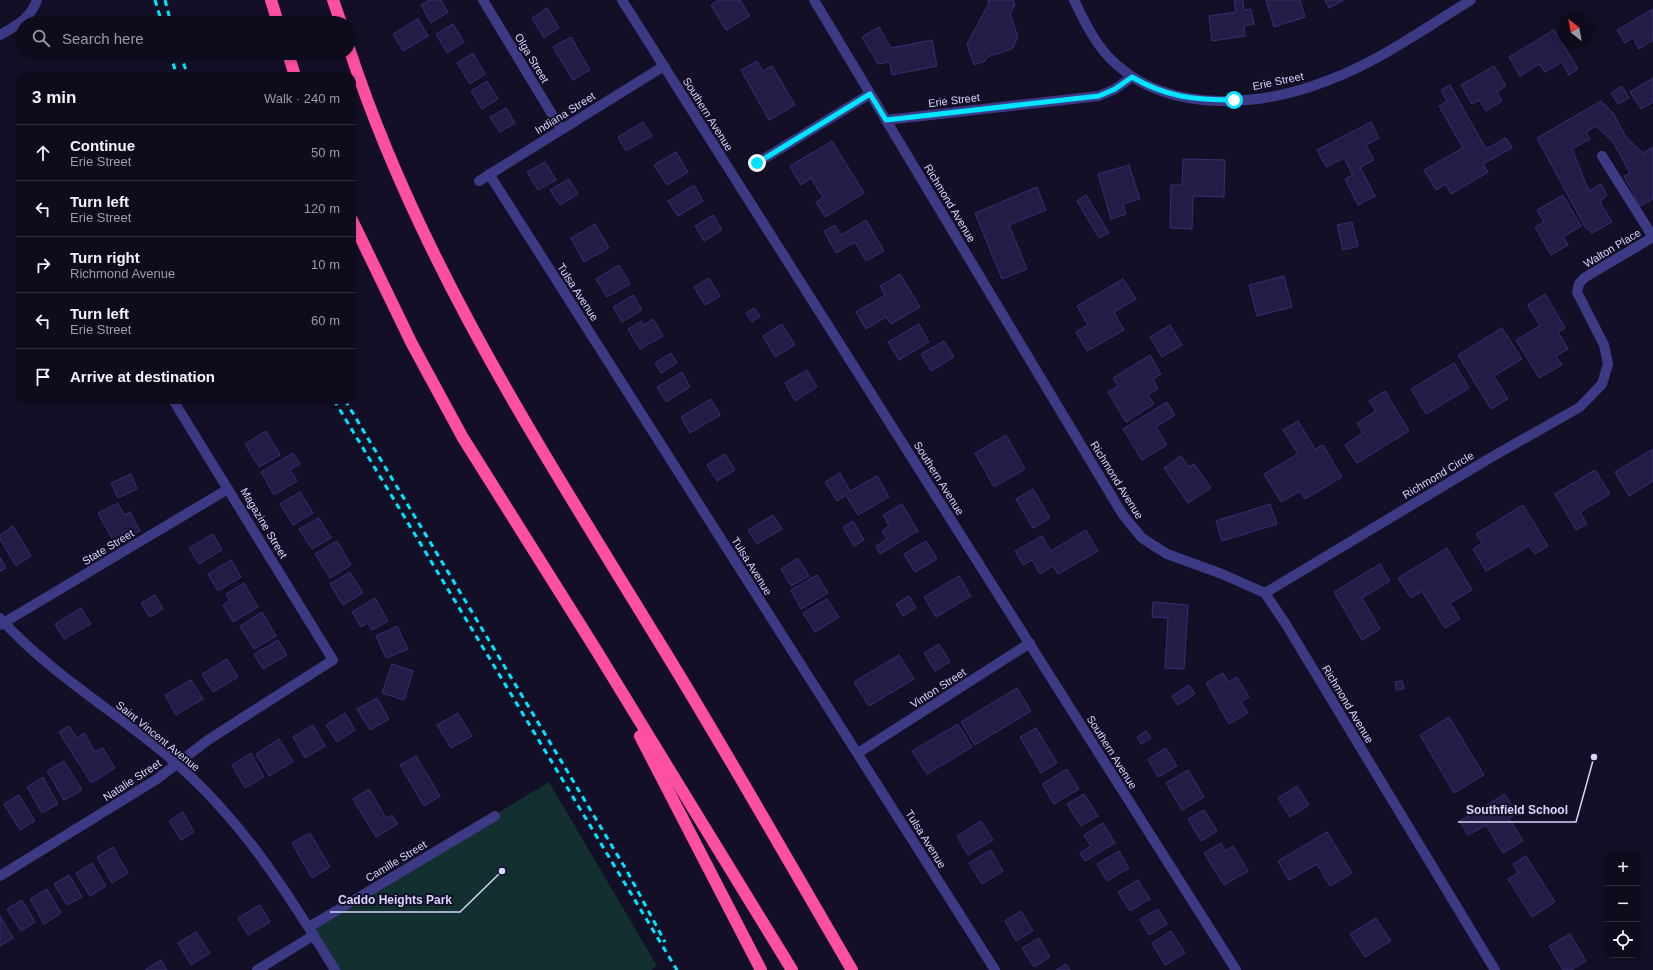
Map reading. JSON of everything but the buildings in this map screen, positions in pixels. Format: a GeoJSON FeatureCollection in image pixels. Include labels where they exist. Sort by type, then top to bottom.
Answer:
{"type":"FeatureCollection","features":[{"type":"Feature","properties":{"kind":"highway"},"geometry":{"type":"LineString","coordinates":[[271,0],[276,16]]}},
{"type":"Feature","properties":{"kind":"highway"},"geometry":{"type":"LineString","coordinates":[[333,0],[339,16]]}},
{"type":"Feature","properties":{"kind":"highway"},"geometry":{"type":"LineString","coordinates":[[290,60],[294,72]]}},
{"type":"Feature","properties":{"kind":"highway"},"geometry":{"type":"LineString","coordinates":[[353,60],[374,118],[403,188],[428,242],[485,352],[548,463],[657,639],[852,970]]}},
{"type":"Feature","properties":{"kind":"highway"},"geometry":{"type":"LineString","coordinates":[[356,228],[408,337],[463,438],[593,645],[792,970]]}},
{"type":"Feature","properties":{"kind":"highway"},"geometry":{"type":"LineString","coordinates":[[593,645],[760,970]]}},
{"type":"Feature","properties":{"kind":"highway"},"geometry":{"type":"LineString","coordinates":[[843,955],[861,970]]}},
{"type":"Feature","properties":{"kind":"street","name":"Olga Street"},"geometry":{"type":"LineString","coordinates":[[483,0],[561,129]]}},
{"type":"Feature","properties":{"kind":"street","name":"Southern Avenue"},"geometry":{"type":"LineString","coordinates":[[622,0],[1236,970]]}},
{"type":"Feature","properties":{"kind":"street","name":"Richmond Avenue"},"geometry":{"type":"LineString","coordinates":[[814,0],[1123,515],[1133,529],[1151,545],[1167,554],[1222,574],[1265,593],[1287,626],[1495,970]]}},
{"type":"Feature","properties":{"kind":"street"},"geometry":{"type":"LineString","coordinates":[[1074,0],[1094,39],[1107,56],[1132,77]]}},
{"type":"Feature","properties":{"kind":"street","name":"Erie Street"},"geometry":{"type":"LineString","coordinates":[[886,120],[1099,96],[1115,89],[1132,77],[1161,92],[1186,98],[1234,100],[1292,92],[1330,80],[1365,63],[1471,0]]}},
{"type":"Feature","properties":{"kind":"street"},"geometry":{"type":"LineString","coordinates":[[28,16],[36,5]]}},
{"type":"Feature","properties":{"kind":"street"},"geometry":{"type":"LineString","coordinates":[[0,35],[16,25]]}},
{"type":"Feature","properties":{"kind":"street","name":"Indiana Street"},"geometry":{"type":"LineString","coordinates":[[479,181],[664,66]]}},
{"type":"Feature","properties":{"kind":"street"},"geometry":{"type":"LineString","coordinates":[[757,163],[870,94]]}},
{"type":"Feature","properties":{"kind":"street","name":"Walton Place"},"geometry":{"type":"LineString","coordinates":[[1602,156],[1653,237],[1584,278],[1577,288],[1580,298],[1604,345],[1608,364]]}},
{"type":"Feature","properties":{"kind":"street","name":"Tulsa Avenue"},"geometry":{"type":"LineString","coordinates":[[488,174],[995,970]]}},
{"type":"Feature","properties":{"kind":"street","name":"Richmond Circle"},"geometry":{"type":"LineString","coordinates":[[1265,593],[1490,458],[1580,407],[1602,384],[1608,364]]}},
{"type":"Feature","properties":{"kind":"street","name":"Magazine Street"},"geometry":{"type":"LineString","coordinates":[[175,404],[333,660]]}},
{"type":"Feature","properties":{"kind":"street","name":"State Street"},"geometry":{"type":"LineString","coordinates":[[1,622],[228,489]]}},
{"type":"Feature","properties":{"kind":"street","name":"Saint Vincent Avenue"},"geometry":{"type":"LineString","coordinates":[[1,622],[46,660],[177,764],[216,802],[246,836],[277,876],[335,970]]}},
{"type":"Feature","properties":{"kind":"street","name":"Vinton Street"},"geometry":{"type":"LineString","coordinates":[[858,754],[1030,643]]}},
{"type":"Feature","properties":{"kind":"street","name":"Natalie Street"},"geometry":{"type":"LineString","coordinates":[[0,876],[118,804],[177,764],[208,740],[333,660]]}},
{"type":"Feature","properties":{"kind":"street","name":"Camille Street"},"geometry":{"type":"LineString","coordinates":[[257,970],[311,931],[494,816]]}},
{"type":"Feature","properties":{"kind":"green space"},"geometry":{"type":"Polygon","coordinates":[[[549,782],[657,966],[651,970],[335,970],[309,927],[549,782]]]}},
{"type":"Feature","properties":{"kind":"railway"},"geometry":{"type":"LineString","coordinates":[[155,0],[160,16]]}},
{"type":"Feature","properties":{"kind":"railway"},"geometry":{"type":"LineString","coordinates":[[165,0],[169,16]]}},
{"type":"Feature","properties":{"kind":"railway"},"geometry":{"type":"LineString","coordinates":[[172,60],[176,72]]}},
{"type":"Feature","properties":{"kind":"railway"},"geometry":{"type":"LineString","coordinates":[[182,60],[187,72]]}},
{"type":"Feature","properties":{"kind":"railway"},"geometry":{"type":"LineString","coordinates":[[336,404],[677,970]]}},
{"type":"Feature","properties":{"kind":"railway"},"geometry":{"type":"LineString","coordinates":[[347,404],[627,871],[665,942]]}},
{"type":"Feature","properties":{"kind":"place","name":"Southfield School"},"geometry":{"type":"Point","coordinates":[1594,757]}},
{"type":"Feature","properties":{"kind":"place","name":"Caddo Heights Park"},"geometry":{"type":"Point","coordinates":[502,871]}},
{"type":"Feature","properties":{"kind":"route"},"geometry":{"type":"LineString","coordinates":[[757,163],[870,94],[886,120],[1099,96],[1115,89],[1132,77],[1161,92],[1186,98],[1234,100]]}}]}
